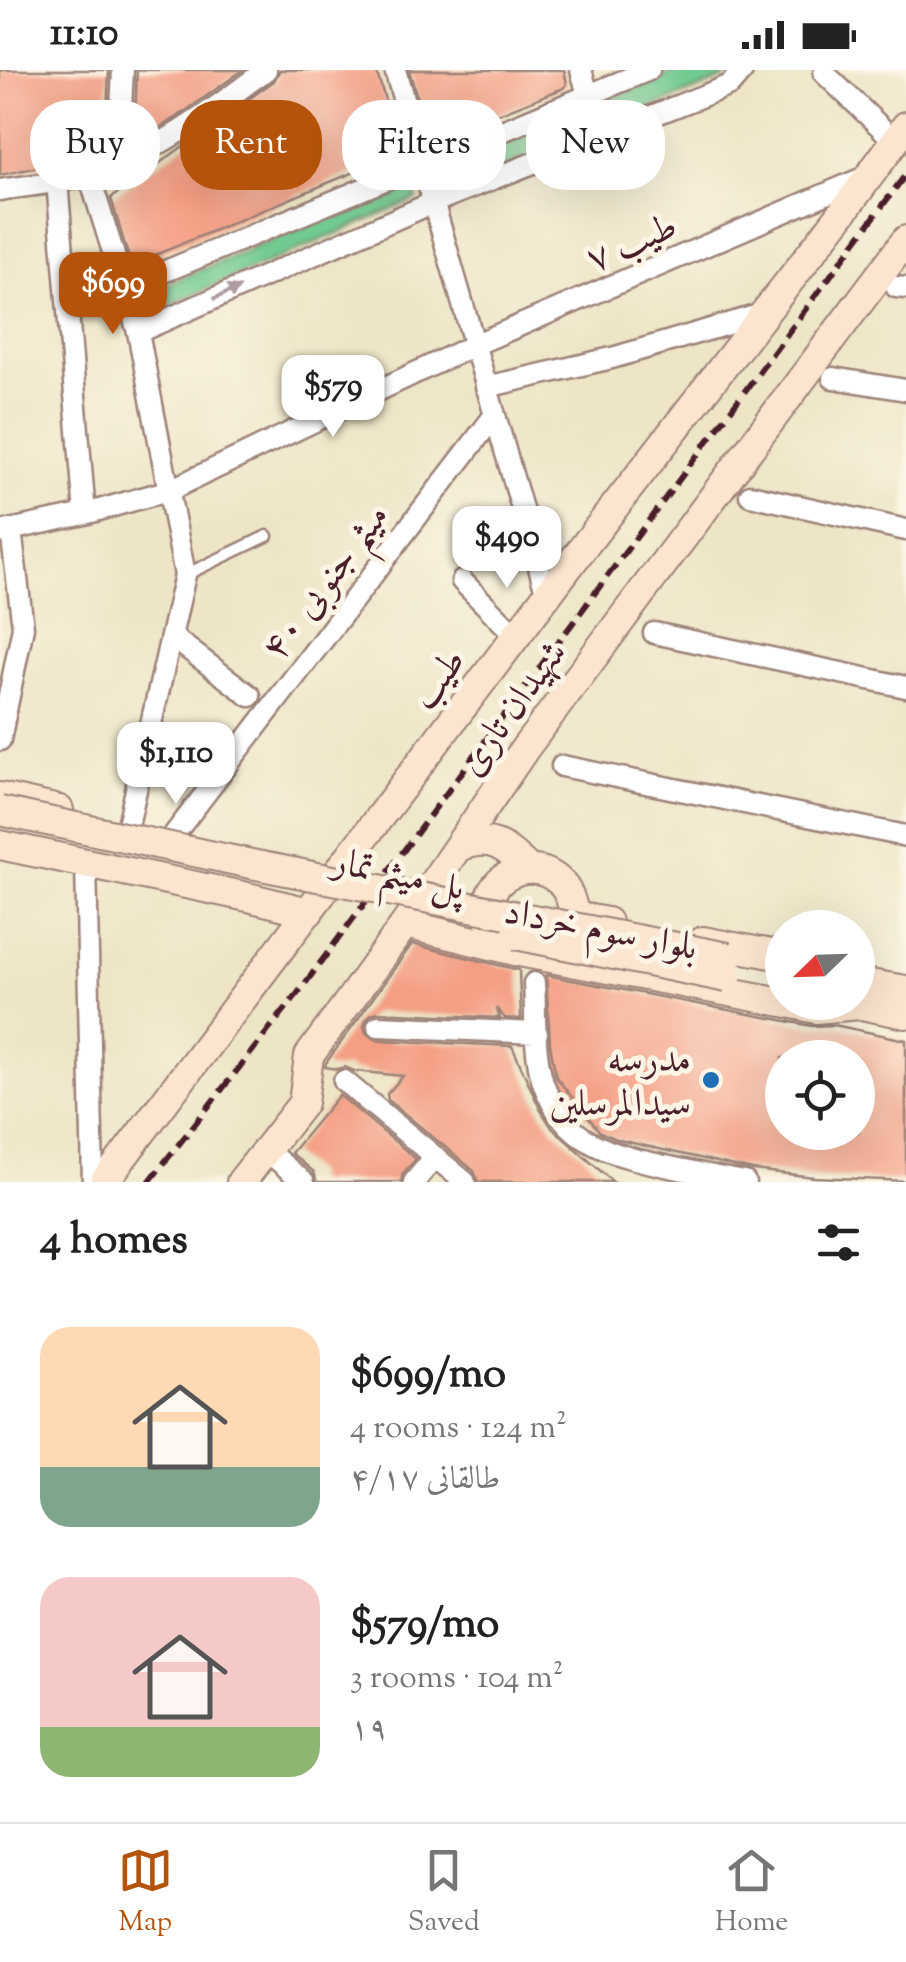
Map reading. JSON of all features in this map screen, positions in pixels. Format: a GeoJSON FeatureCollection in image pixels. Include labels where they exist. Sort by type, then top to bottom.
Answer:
{"type":"FeatureCollection","features":[{"type":"Feature","properties":{"kind":"main road","name":"طیب"},"geometry":{"type":"LineString","coordinates":[[104,1182],[900,133]]}},
{"type":"Feature","properties":{"kind":"main road","name":"شهیدان تاری"},"geometry":{"type":"LineString","coordinates":[[241,1182],[303,1103],[309,1056],[526,747],[906,240]]}},
{"type":"Feature","properties":{"kind":"main road"},"geometry":{"type":"LineString","coordinates":[[495,792],[496,820],[506,848]]}},
{"type":"Feature","properties":{"kind":"main road"},"geometry":{"type":"LineString","coordinates":[[0,796],[339,872]]}},
{"type":"Feature","properties":{"kind":"main road","name":"پل میثم تمار"},"geometry":{"type":"LineString","coordinates":[[0,811],[727,968],[765,983]]}},
{"type":"Feature","properties":{"kind":"main road","name":"پل میثم تمار"},"geometry":{"type":"LineString","coordinates":[[0,830],[727,968],[765,968]]}},
{"type":"Feature","properties":{"kind":"main road"},"geometry":{"type":"LineString","coordinates":[[458,847],[489,840],[506,848]]}},
{"type":"Feature","properties":{"kind":"main road"},"geometry":{"type":"LineString","coordinates":[[0,846],[309,912]]}},
{"type":"Feature","properties":{"kind":"main road","name":"بلوار سوم خرداد"},"geometry":{"type":"LineString","coordinates":[[506,848],[558,881],[569,895],[576,916],[765,953]]}},
{"type":"Feature","properties":{"kind":"main road"},"geometry":{"type":"LineString","coordinates":[[248,897],[269,886],[272,874],[268,862],[259,854]]}},
{"type":"Feature","properties":{"kind":"main road"},"geometry":{"type":"LineString","coordinates":[[519,952],[495,933],[488,916],[490,900],[501,880],[514,871],[536,870]]}},
{"type":"Feature","properties":{"kind":"main road","name":"بلوار سوم خرداد"},"geometry":{"type":"LineString","coordinates":[[405,924],[519,952],[765,999]]}},
{"type":"Feature","properties":{"kind":"main road"},"geometry":{"type":"LineString","coordinates":[[875,990],[906,990]]}},
{"type":"Feature","properties":{"kind":"main road","name":"بلوار سوم خرداد"},"geometry":{"type":"LineString","coordinates":[[875,999],[906,1014]]}},
{"type":"Feature","properties":{"kind":"street"},"geometry":{"type":"LineString","coordinates":[[121,100],[123,70]]}},
{"type":"Feature","properties":{"kind":"street"},"geometry":{"type":"LineString","coordinates":[[160,141],[198,120],[266,70]]}},
{"type":"Feature","properties":{"kind":"street"},"geometry":{"type":"LineString","coordinates":[[394,70],[403,100]]}},
{"type":"Feature","properties":{"kind":"street"},"geometry":{"type":"LineString","coordinates":[[581,70],[588,95]]}},
{"type":"Feature","properties":{"kind":"street"},"geometry":{"type":"LineString","coordinates":[[506,129],[649,70]]}},
{"type":"Feature","properties":{"kind":"street"},"geometry":{"type":"LineString","coordinates":[[138,332],[432,203],[730,85],[743,70]]}},
{"type":"Feature","properties":{"kind":"street"},"geometry":{"type":"LineString","coordinates":[[824,74],[900,133]]}},
{"type":"Feature","properties":{"kind":"street","name":"طیب ۷"},"geometry":{"type":"LineString","coordinates":[[6,531],[170,490],[474,346],[870,176]]}},
{"type":"Feature","properties":{"kind":"street"},"geometry":{"type":"LineString","coordinates":[[0,190],[30,185]]}},
{"type":"Feature","properties":{"kind":"street"},"geometry":{"type":"LineString","coordinates":[[58,190],[84,514]]}},
{"type":"Feature","properties":{"kind":"street"},"geometry":{"type":"LineString","coordinates":[[93,190],[138,332],[184,575],[128,826]]}},
{"type":"Feature","properties":{"kind":"street"},"geometry":{"type":"LineString","coordinates":[[126,288],[359,190]]}},
{"type":"Feature","properties":{"kind":"street"},"geometry":{"type":"LineString","coordinates":[[428,190],[546,595]]}},
{"type":"Feature","properties":{"kind":"street"},"geometry":{"type":"LineString","coordinates":[[486,387],[612,358],[762,314]]}},
{"type":"Feature","properties":{"kind":"street"},"geometry":{"type":"LineString","coordinates":[[833,378],[906,390]]}},
{"type":"Feature","properties":{"kind":"street","name":"میثم جنوبی ۴۰"},"geometry":{"type":"LineString","coordinates":[[173,836],[494,416]]}},
{"type":"Feature","properties":{"kind":"street"},"geometry":{"type":"LineString","coordinates":[[750,495],[906,530]]}},
{"type":"Feature","properties":{"kind":"street"},"geometry":{"type":"LineString","coordinates":[[0,740],[24,627],[6,531]]}},
{"type":"Feature","properties":{"kind":"street"},"geometry":{"type":"LineString","coordinates":[[462,581],[516,636]]}},
{"type":"Feature","properties":{"kind":"street"},"geometry":{"type":"LineString","coordinates":[[654,634],[906,687]]}},
{"type":"Feature","properties":{"kind":"street"},"geometry":{"type":"LineString","coordinates":[[171,636],[250,696]]}},
{"type":"Feature","properties":{"kind":"street"},"geometry":{"type":"LineString","coordinates":[[562,766],[906,836]]}},
{"type":"Feature","properties":{"kind":"street"},"geometry":{"type":"LineString","coordinates":[[86,862],[94,1182]]}},
{"type":"Feature","properties":{"kind":"street"},"geometry":{"type":"LineString","coordinates":[[534,983],[543,1082],[559,1114],[582,1136],[618,1156],[745,1182]]}},
{"type":"Feature","properties":{"kind":"street"},"geometry":{"type":"LineString","coordinates":[[378,1026],[538,1033]]}},
{"type":"Feature","properties":{"kind":"street"},"geometry":{"type":"LineString","coordinates":[[344,1081],[465,1182]]}},
{"type":"Feature","properties":{"kind":"street"},"geometry":{"type":"LineString","coordinates":[[266,1151],[304,1182]]}},
{"type":"Feature","properties":{"kind":"street"},"geometry":{"type":"LineString","coordinates":[[414,1182],[435,1157]]}},
{"type":"Feature","properties":{"kind":"lane"},"geometry":{"type":"LineString","coordinates":[[184,575],[267,536]]}},
{"type":"Feature","properties":{"kind":"green space"},"geometry":{"type":"Polygon","coordinates":[[[679,70],[729,70],[723,79],[665,102],[606,100],[679,70]]]}},
{"type":"Feature","properties":{"kind":"green space"},"geometry":{"type":"Polygon","coordinates":[[[526,133],[526,159],[506,167],[506,141],[526,133]]]}},
{"type":"Feature","properties":{"kind":"green space"},"geometry":{"type":"Polygon","coordinates":[[[390,190],[414,190],[417,199],[149,314],[141,295],[390,190]]]}},
{"type":"Feature","properties":{"kind":"building"},"geometry":{"type":"Polygon","coordinates":[[[0,70],[109,70],[108,100],[30,100],[30,169],[0,175],[0,70]]]}},
{"type":"Feature","properties":{"kind":"building"},"geometry":{"type":"Polygon","coordinates":[[[137,70],[243,70],[201,100],[180,100],[180,115],[160,127],[160,100],[136,100],[137,70]]]}},
{"type":"Feature","properties":{"kind":"building"},"geometry":{"type":"Polygon","coordinates":[[[280,70],[376,70],[385,100],[342,100],[342,177],[322,185],[322,100],[248,100],[274,81],[280,70]]]}},
{"type":"Feature","properties":{"kind":"building"},"geometry":{"type":"Polygon","coordinates":[[[409,70],[564,70],[567,84],[506,111],[506,100],[418,100],[409,70]]]}},
{"type":"Feature","properties":{"kind":"building"},"geometry":{"type":"Polygon","coordinates":[[[180,148],[180,190],[311,190],[131,265],[111,198],[122,190],[160,190],[160,163],[180,148]]]}},
{"type":"Feature","properties":{"kind":"building"},"geometry":{"type":"Polygon","coordinates":[[[412,944],[519,970],[521,1019],[505,1018],[496,1008],[500,1018],[378,1012],[366,1020],[366,1033],[377,1040],[512,1046],[552,1128],[613,1182],[478,1182],[474,1171],[388,1100],[387,1094],[403,1076],[325,1067],[412,944]]]}},
{"type":"Feature","properties":{"kind":"building"},"geometry":{"type":"Polygon","coordinates":[[[546,975],[765,1020],[834,1025],[906,1040],[906,1181],[753,1170],[619,1140],[600,1132],[556,1077],[546,975]]]}},
{"type":"Feature","properties":{"kind":"building"},"geometry":{"type":"Polygon","coordinates":[[[339,1095],[416,1159],[403,1173],[401,1182],[317,1182],[314,1172],[291,1153],[339,1095]]]}},
{"type":"Feature","properties":{"kind":"railway"},"geometry":{"type":"LineString","coordinates":[[149,1182],[298,993],[906,174]]}},
{"type":"Feature","properties":{"kind":"place","name":"مدرسه سیدالمرسلین"},"geometry":{"type":"Point","coordinates":[711,1080]}}]}
